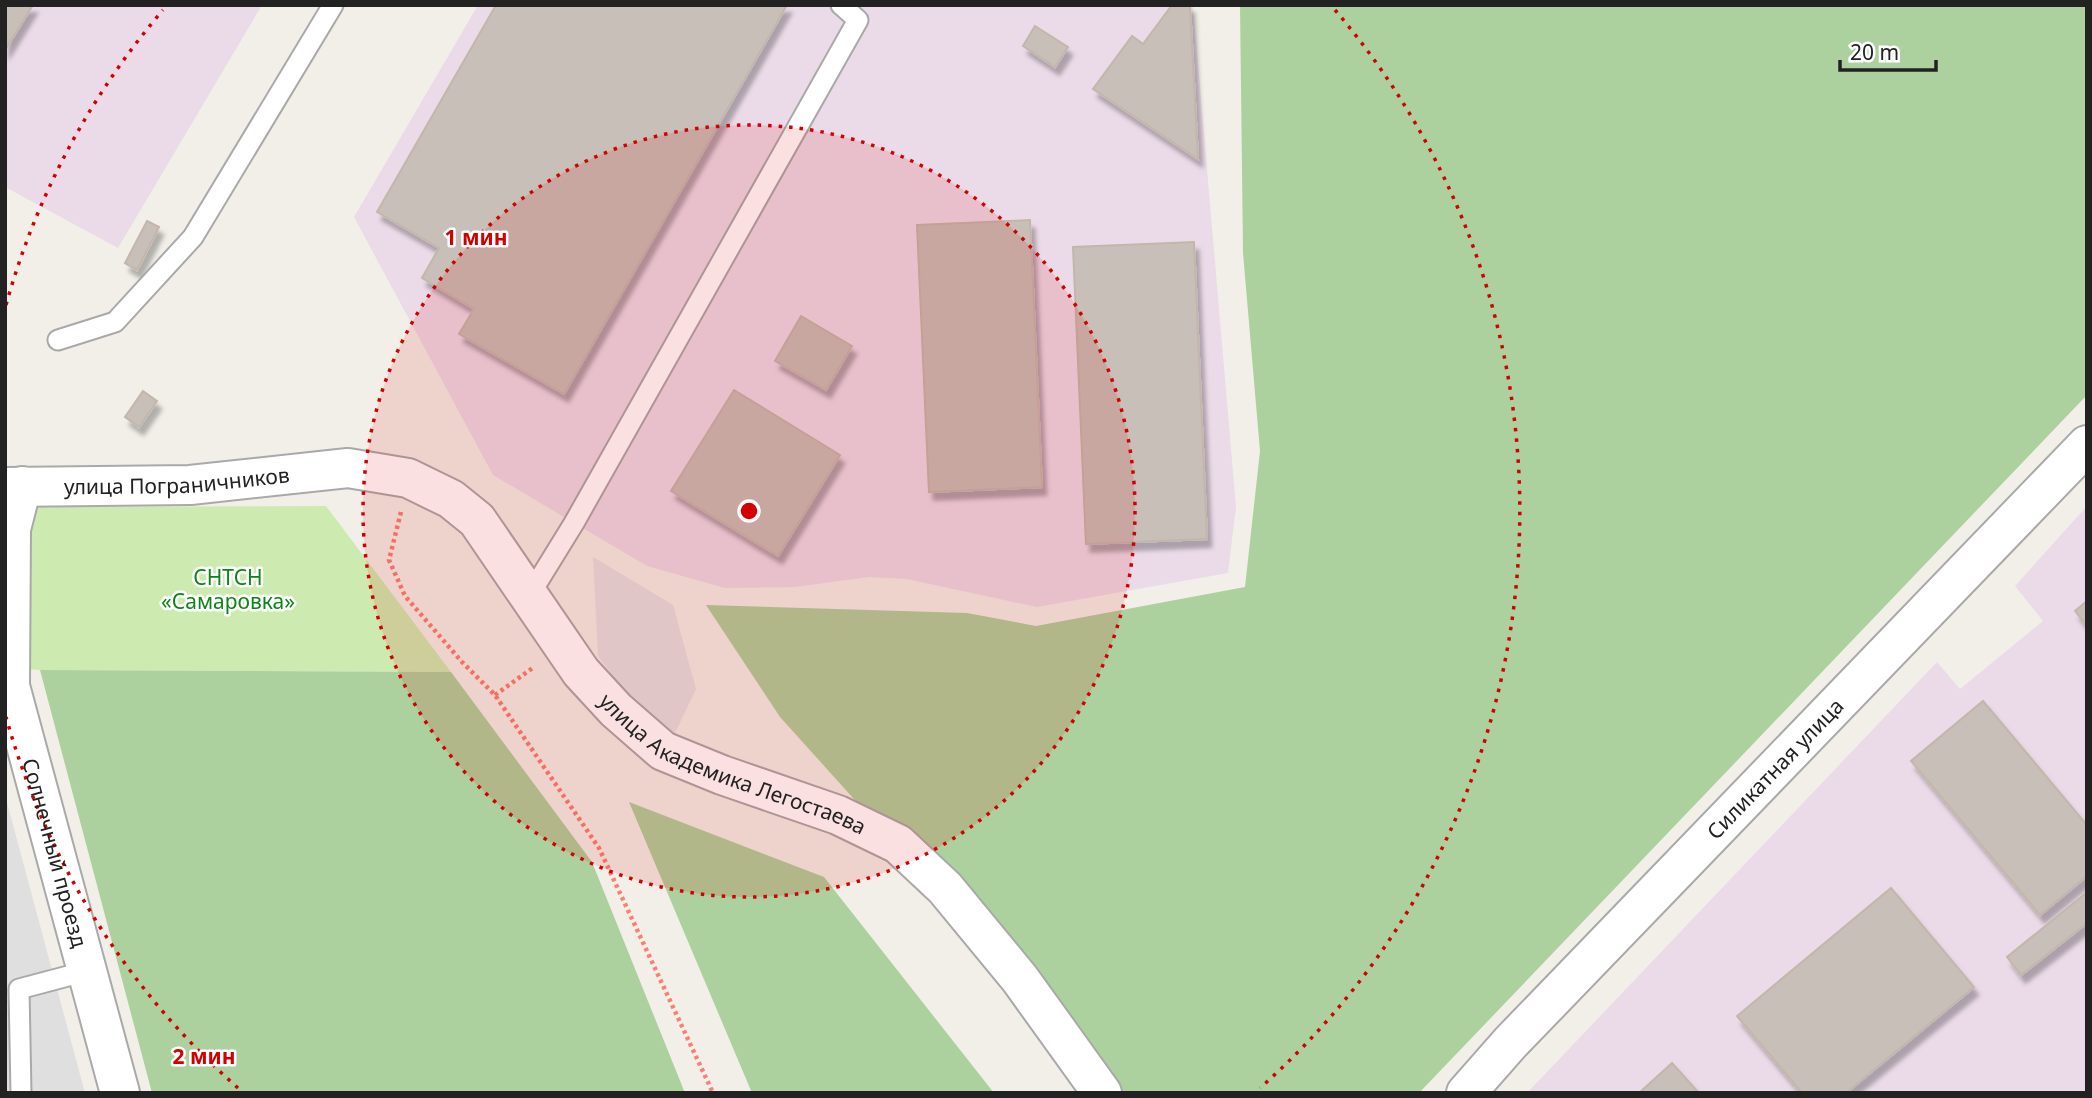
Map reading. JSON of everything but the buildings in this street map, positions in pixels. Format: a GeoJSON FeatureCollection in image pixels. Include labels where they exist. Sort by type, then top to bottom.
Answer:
{"type":"FeatureCollection","features":[{"type":"Feature","properties":{"kind":"street","name":"Силикатная улица"},"geometry":{"type":"LineString","coordinates":[[1466,1093],[1510,1042],[2087,445]]}},
{"type":"Feature","properties":{"kind":"street","name":"улица Академика Легостаева"},"geometry":{"type":"LineString","coordinates":[[348,468],[408,478],[451,499],[477,520],[581,672],[616,710],[663,751],[722,775],[838,815],[898,844],[945,888],[1012,969],[1102,1093]]}},
{"type":"Feature","properties":{"kind":"street","name":"улица Пограничников"},"geometry":{"type":"LineString","coordinates":[[13,487],[190,485],[348,468]]}},
{"type":"Feature","properties":{"kind":"street","name":"Солнечный проезд"},"geometry":{"type":"LineString","coordinates":[[13,487],[10,528],[10,686],[120,1093]]}},
{"type":"Feature","properties":{"kind":"lane"},"geometry":{"type":"LineString","coordinates":[[58,340],[115,322],[193,237],[333,5]]}},
{"type":"Feature","properties":{"kind":"lane"},"geometry":{"type":"LineString","coordinates":[[529,596],[574,523],[858,20],[841,5]]}},
{"type":"Feature","properties":{"kind":"lane"},"geometry":{"type":"LineString","coordinates":[[21,1093],[19,989],[87,971]]}},
{"type":"Feature","properties":{"kind":"path"},"geometry":{"type":"LineString","coordinates":[[408,478],[389,561],[405,596],[462,662],[495,695],[599,848],[713,1093]]}},
{"type":"Feature","properties":{"kind":"path"},"geometry":{"type":"LineString","coordinates":[[495,695],[563,645]]}},
{"type":"Feature","properties":{"kind":"shaded area"},"geometry":{"type":"Polygon","coordinates":[[[5,5],[262,5],[118,248],[5,187],[5,5]]]}},
{"type":"Feature","properties":{"kind":"shaded area"},"geometry":{"type":"Polygon","coordinates":[[[478,5],[1193,5],[1236,507],[1228,573],[1037,607],[907,579],[869,577],[795,587],[725,588],[647,566],[493,475],[354,217],[478,5]]]}},
{"type":"Feature","properties":{"kind":"shaded area"},"geometry":{"type":"Polygon","coordinates":[[[2087,506],[2087,1093],[1527,1093],[1937,662],[1960,689],[2043,621],[2015,586],[2087,506]]]}},
{"type":"Feature","properties":{"kind":"shaded area"},"geometry":{"type":"Polygon","coordinates":[[[593,557],[673,605],[696,689],[674,735],[646,720],[598,656],[593,557]]]}},
{"type":"Feature","properties":{"kind":"shaded area"},"geometry":{"type":"Polygon","coordinates":[[[5,795],[85,1093],[5,1093],[5,795]]]}},
{"type":"Feature","properties":{"kind":"green space"},"geometry":{"type":"Polygon","coordinates":[[[1240,5],[2087,5],[2087,395],[1419,1093],[1119,1093],[780,717],[706,605],[967,613],[1036,626],[1245,587],[1260,451],[1243,253],[1240,5]]]}},
{"type":"Feature","properties":{"kind":"green space","name":"СНТСН «Самаровка»"},"geometry":{"type":"Polygon","coordinates":[[[326,506],[451,672],[40,670],[5,667],[5,507],[326,506]]]}},
{"type":"Feature","properties":{"kind":"green space"},"geometry":{"type":"Polygon","coordinates":[[[40,670],[451,672],[592,862],[685,1093],[152,1093],[40,670]]]}},
{"type":"Feature","properties":{"kind":"green space"},"geometry":{"type":"Polygon","coordinates":[[[629,802],[824,877],[994,1093],[752,1093],[629,802]]]}}]}
